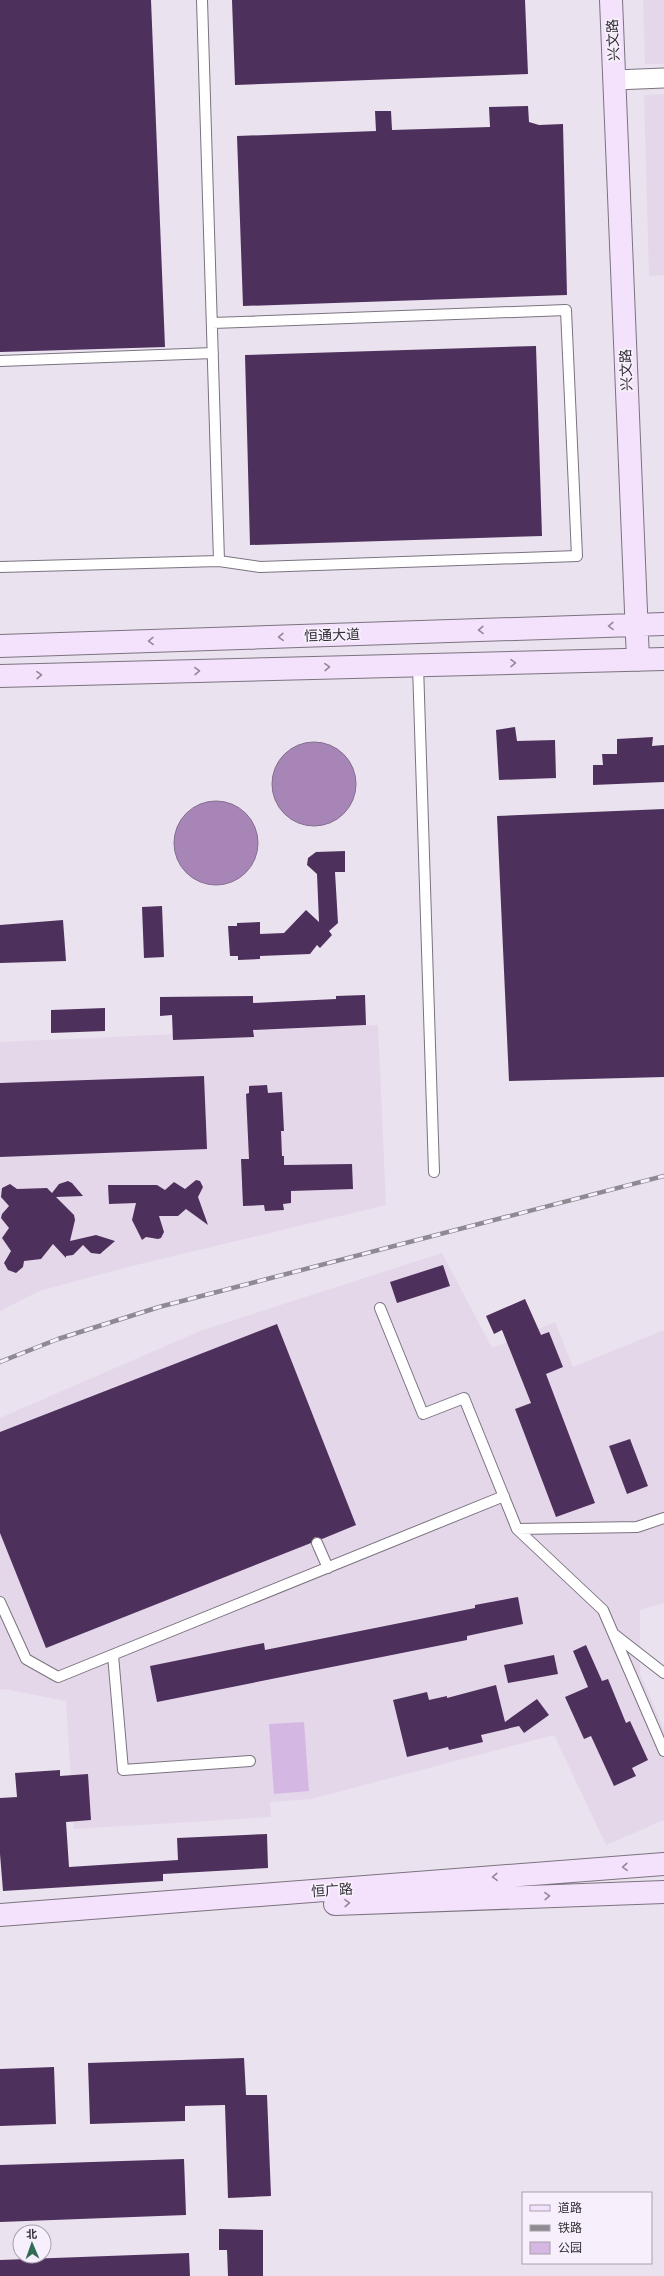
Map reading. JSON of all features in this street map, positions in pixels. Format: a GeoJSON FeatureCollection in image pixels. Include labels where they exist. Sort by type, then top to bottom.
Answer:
{"type":"FeatureCollection","features":[{"type":"Feature","properties":{"kind":"street","name":"兴文路"},"geometry":{"type":"LineString","coordinates":[[611,0],[638,660]]}},
{"type":"Feature","properties":{"kind":"street","name":"兴文路"},"geometry":{"type":"LineString","coordinates":[[614,80],[664,78]]}},
{"type":"Feature","properties":{"kind":"street","name":"恒通大道"},"geometry":{"type":"LineString","coordinates":[[0,646],[664,624]]}},
{"type":"Feature","properties":{"kind":"street"},"geometry":{"type":"LineString","coordinates":[[0,676],[664,659]]}},
{"type":"Feature","properties":{"kind":"street","name":"恒广路"},"geometry":{"type":"LineString","coordinates":[[0,1916],[664,1864]]}},
{"type":"Feature","properties":{"kind":"street","name":"恒广路"},"geometry":{"type":"LineString","coordinates":[[0,1916],[664,1892]]}},
{"type":"Feature","properties":{"kind":"lane"},"geometry":{"type":"LineString","coordinates":[[202,0],[219,561]]}},
{"type":"Feature","properties":{"kind":"lane"},"geometry":{"type":"LineString","coordinates":[[0,567],[219,561],[260,567],[577,556],[566,310],[212,323]]}},
{"type":"Feature","properties":{"kind":"lane"},"geometry":{"type":"LineString","coordinates":[[0,361],[213,353]]}},
{"type":"Feature","properties":{"kind":"lane"},"geometry":{"type":"LineString","coordinates":[[418,665],[434,1172]]}},
{"type":"Feature","properties":{"kind":"lane"},"geometry":{"type":"LineString","coordinates":[[380,1308],[423,1414],[464,1398],[517,1529],[603,1610],[664,1752]]}},
{"type":"Feature","properties":{"kind":"lane"},"geometry":{"type":"LineString","coordinates":[[0,1602],[26,1659],[58,1677],[504,1496]]}},
{"type":"Feature","properties":{"kind":"lane"},"geometry":{"type":"LineString","coordinates":[[517,1529],[637,1527],[664,1518]]}},
{"type":"Feature","properties":{"kind":"lane"},"geometry":{"type":"LineString","coordinates":[[317,1543],[328,1568]]}},
{"type":"Feature","properties":{"kind":"lane"},"geometry":{"type":"LineString","coordinates":[[614,1634],[664,1673]]}},
{"type":"Feature","properties":{"kind":"lane"},"geometry":{"type":"LineString","coordinates":[[113,1655],[123,1770],[250,1761]]}},
{"type":"Feature","properties":{"kind":"shaded area"},"geometry":{"type":"Polygon","coordinates":[[[643,0],[664,0],[664,64],[645,64],[643,0]]]}},
{"type":"Feature","properties":{"kind":"shaded area"},"geometry":{"type":"Polygon","coordinates":[[[664,94],[664,275],[649,276],[644,95],[664,94]]]}},
{"type":"Feature","properties":{"kind":"shaded area"},"geometry":{"type":"Polygon","coordinates":[[[314,742],[330,745],[344,754],[353,768],[356,784],[353,800],[344,814],[330,823],[314,826],[298,823],[284,814],[275,800],[272,784],[275,768],[284,754],[298,745],[314,742]]]}},
{"type":"Feature","properties":{"kind":"shaded area"},"geometry":{"type":"Polygon","coordinates":[[[216,801],[232,804],[246,813],[255,827],[258,843],[255,859],[246,873],[232,882],[216,885],[200,882],[186,873],[177,859],[174,843],[177,827],[186,813],[200,804],[216,801]]]}},
{"type":"Feature","properties":{"kind":"shaded area"},"geometry":{"type":"Polygon","coordinates":[[[378,1025],[386,1205],[132,1266],[39,1291],[0,1311],[0,1042],[378,1025]]]}},
{"type":"Feature","properties":{"kind":"shaded area"},"geometry":{"type":"Polygon","coordinates":[[[442,1253],[492,1348],[555,1322],[573,1367],[664,1330],[664,1603],[640,1610],[640,1673],[664,1730],[664,1820],[606,1845],[554,1735],[311,1799],[270,1802],[271,1817],[74,1829],[66,1701],[4,1689],[0,1690],[0,1418],[200,1331],[442,1253]]]}},
{"type":"Feature","properties":{"kind":"green space"},"geometry":{"type":"Polygon","coordinates":[[[304,1722],[309,1791],[274,1794],[269,1724],[304,1722]]]}},
{"type":"Feature","properties":{"kind":"building"},"geometry":{"type":"Polygon","coordinates":[[[0,0],[151,0],[165,347],[0,352],[0,0]]]}},
{"type":"Feature","properties":{"kind":"building"},"geometry":{"type":"Polygon","coordinates":[[[232,0],[525,0],[528,74],[235,85],[232,0]]]}},
{"type":"Feature","properties":{"kind":"building"},"geometry":{"type":"Polygon","coordinates":[[[528,106],[529,122],[539,125],[563,124],[567,295],[243,306],[237,136],[376,131],[375,111],[391,111],[392,130],[490,127],[489,107],[528,106]]]}},
{"type":"Feature","properties":{"kind":"building"},"geometry":{"type":"Polygon","coordinates":[[[536,346],[542,536],[250,545],[245,355],[536,346]]]}},
{"type":"Feature","properties":{"kind":"building"},"geometry":{"type":"Polygon","coordinates":[[[515,727],[517,741],[555,740],[556,778],[499,780],[496,730],[515,727]]]}},
{"type":"Feature","properties":{"kind":"building"},"geometry":{"type":"Polygon","coordinates":[[[653,737],[652,746],[664,745],[664,782],[593,785],[593,765],[603,765],[602,754],[617,754],[617,739],[653,737]]]}},
{"type":"Feature","properties":{"kind":"building"},"geometry":{"type":"Polygon","coordinates":[[[664,809],[664,1077],[509,1081],[497,816],[664,809]]]}},
{"type":"Feature","properties":{"kind":"building"},"geometry":{"type":"Polygon","coordinates":[[[345,851],[345,872],[335,872],[338,923],[329,931],[332,935],[320,948],[317,945],[310,954],[260,956],[260,959],[238,960],[238,956],[230,956],[228,926],[237,926],[237,923],[260,922],[260,934],[284,933],[306,910],[319,922],[317,874],[307,865],[308,858],[316,852],[345,851]]]}},
{"type":"Feature","properties":{"kind":"building"},"geometry":{"type":"Polygon","coordinates":[[[162,906],[164,957],[144,958],[142,907],[162,906]]]}},
{"type":"Feature","properties":{"kind":"building"},"geometry":{"type":"Polygon","coordinates":[[[63,920],[66,961],[0,963],[0,925],[63,920]]]}},
{"type":"Feature","properties":{"kind":"building"},"geometry":{"type":"Polygon","coordinates":[[[365,995],[366,1025],[253,1030],[254,1037],[173,1040],[172,1015],[160,1016],[160,997],[253,996],[253,1003],[336,999],[336,996],[365,995]]]}},
{"type":"Feature","properties":{"kind":"building"},"geometry":{"type":"Polygon","coordinates":[[[105,1008],[105,1031],[51,1033],[51,1010],[105,1008]]]}},
{"type":"Feature","properties":{"kind":"building"},"geometry":{"type":"Polygon","coordinates":[[[204,1076],[207,1149],[0,1157],[0,1083],[204,1076]]]}},
{"type":"Feature","properties":{"kind":"building"},"geometry":{"type":"Polygon","coordinates":[[[267,1085],[268,1093],[282,1092],[284,1131],[281,1131],[282,1156],[284,1156],[284,1165],[352,1164],[353,1189],[291,1191],[291,1203],[283,1204],[284,1210],[265,1211],[264,1205],[243,1206],[241,1159],[249,1159],[246,1094],[249,1093],[249,1086],[267,1085]]]}},
{"type":"Feature","properties":{"kind":"building"},"geometry":{"type":"Polygon","coordinates":[[[196,1180],[200,1181],[203,1187],[198,1197],[208,1225],[186,1209],[178,1216],[159,1216],[164,1232],[161,1238],[158,1239],[146,1237],[142,1240],[132,1220],[136,1203],[109,1204],[108,1185],[157,1185],[165,1190],[174,1182],[185,1189],[196,1180]]]}},
{"type":"Feature","properties":{"kind":"building"},"geometry":{"type":"Polygon","coordinates":[[[68,1181],[72,1183],[83,1196],[56,1197],[74,1215],[75,1220],[70,1241],[96,1235],[115,1241],[100,1254],[91,1253],[83,1245],[73,1255],[66,1256],[66,1258],[53,1244],[41,1259],[24,1261],[23,1267],[16,1273],[8,1270],[4,1263],[11,1251],[2,1238],[9,1228],[1,1218],[2,1214],[9,1206],[1,1197],[2,1188],[10,1184],[17,1189],[47,1188],[52,1193],[59,1184],[68,1181]]]}},
{"type":"Feature","properties":{"kind":"building"},"geometry":{"type":"Polygon","coordinates":[[[443,1265],[450,1286],[397,1303],[390,1282],[443,1265]]]}},
{"type":"Feature","properties":{"kind":"building"},"geometry":{"type":"Polygon","coordinates":[[[525,1299],[541,1335],[549,1332],[563,1367],[546,1374],[595,1503],[556,1517],[515,1409],[531,1403],[502,1330],[494,1334],[486,1316],[525,1299]]]}},
{"type":"Feature","properties":{"kind":"building"},"geometry":{"type":"Polygon","coordinates":[[[277,1324],[356,1525],[322,1539],[315,1537],[311,1543],[46,1648],[0,1533],[0,1432],[277,1324]]]}},
{"type":"Feature","properties":{"kind":"building"},"geometry":{"type":"Polygon","coordinates":[[[630,1439],[648,1486],[627,1494],[609,1446],[630,1439]]]}},
{"type":"Feature","properties":{"kind":"building"},"geometry":{"type":"Polygon","coordinates":[[[518,1597],[523,1624],[467,1636],[467,1640],[157,1702],[150,1666],[264,1643],[265,1650],[475,1608],[475,1605],[518,1597]]]}},
{"type":"Feature","properties":{"kind":"building"},"geometry":{"type":"Polygon","coordinates":[[[586,1645],[602,1681],[608,1679],[626,1723],[630,1721],[648,1760],[632,1768],[636,1776],[614,1786],[591,1736],[584,1739],[565,1697],[588,1687],[573,1651],[586,1645]]]}},
{"type":"Feature","properties":{"kind":"building"},"geometry":{"type":"Polygon","coordinates":[[[554,1655],[558,1674],[508,1683],[504,1665],[554,1655]]]}},
{"type":"Feature","properties":{"kind":"building"},"geometry":{"type":"Polygon","coordinates":[[[496,1685],[505,1722],[537,1699],[549,1715],[524,1733],[519,1726],[481,1735],[483,1742],[449,1750],[448,1747],[407,1757],[393,1700],[427,1692],[429,1700],[447,1696],[447,1698],[496,1685]]]}},
{"type":"Feature","properties":{"kind":"building"},"geometry":{"type":"Polygon","coordinates":[[[60,1770],[60,1776],[88,1774],[91,1820],[66,1822],[69,1867],[178,1860],[177,1838],[267,1834],[268,1868],[163,1874],[163,1881],[3,1891],[0,1854],[0,1798],[17,1797],[15,1773],[60,1770]]]}},
{"type":"Feature","properties":{"kind":"building"},"geometry":{"type":"Polygon","coordinates":[[[244,2058],[246,2095],[267,2095],[271,2196],[228,2198],[225,2105],[185,2106],[185,2121],[90,2124],[88,2063],[244,2058]]]}},
{"type":"Feature","properties":{"kind":"building"},"geometry":{"type":"Polygon","coordinates":[[[54,2067],[56,2124],[0,2126],[0,2069],[54,2067]]]}},
{"type":"Feature","properties":{"kind":"building"},"geometry":{"type":"Polygon","coordinates":[[[184,2159],[186,2215],[0,2222],[0,2165],[184,2159]]]}},
{"type":"Feature","properties":{"kind":"building"},"geometry":{"type":"Polygon","coordinates":[[[219,2229],[263,2230],[263,2276],[228,2276],[227,2250],[219,2250],[219,2229]]]}},
{"type":"Feature","properties":{"kind":"building"},"geometry":{"type":"Polygon","coordinates":[[[189,2253],[190,2276],[0,2276],[0,2260],[12,2260],[12,2264],[52,2264],[52,2258],[189,2253]]]}},
{"type":"Feature","properties":{"kind":"railway"},"geometry":{"type":"LineString","coordinates":[[0,1362],[58,1339],[159,1307],[664,1176]]}}]}
